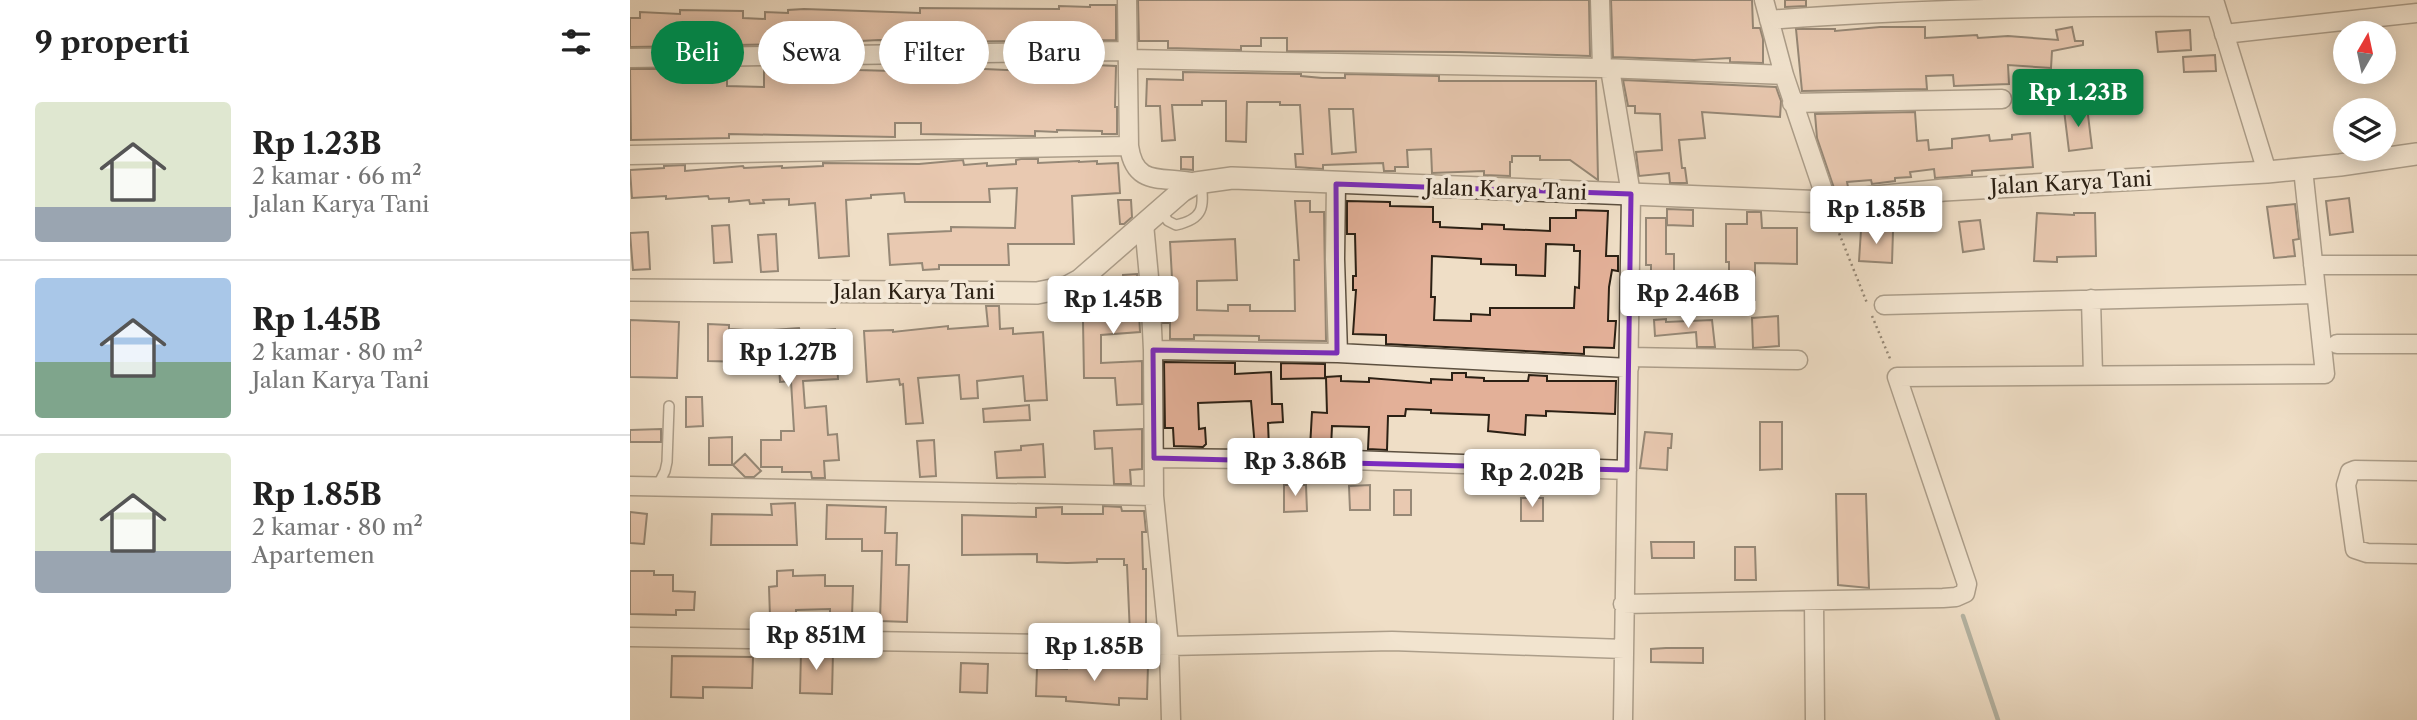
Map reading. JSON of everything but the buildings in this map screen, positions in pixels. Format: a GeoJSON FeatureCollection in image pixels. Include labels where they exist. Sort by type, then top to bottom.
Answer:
{"type":"FeatureCollection","features":[{"type":"Feature","properties":{"kind":"street"},"geometry":{"type":"LineString","coordinates":[[1127,0],[1129,146],[1135,167],[1144,176],[1198,183]]}},
{"type":"Feature","properties":{"kind":"street"},"geometry":{"type":"LineString","coordinates":[[1600,0],[1606,69],[1632,194],[1623,720]]}},
{"type":"Feature","properties":{"kind":"street"},"geometry":{"type":"LineString","coordinates":[[1764,0],[1792,103],[1827,202]]}},
{"type":"Feature","properties":{"kind":"street"},"geometry":{"type":"LineString","coordinates":[[1769,20],[1923,12],[2215,3],[2267,172]]}},
{"type":"Feature","properties":{"kind":"street"},"geometry":{"type":"LineString","coordinates":[[2224,34],[2417,13]]}},
{"type":"Feature","properties":{"kind":"street"},"geometry":{"type":"LineString","coordinates":[[630,58],[1128,55],[1784,75]]}},
{"type":"Feature","properties":{"kind":"street"},"geometry":{"type":"LineString","coordinates":[[1792,103],[2002,99]]}},
{"type":"Feature","properties":{"kind":"street"},"geometry":{"type":"LineString","coordinates":[[630,155],[1129,146]]}},
{"type":"Feature","properties":{"kind":"street","name":"Jalan Karya Tani"},"geometry":{"type":"LineString","coordinates":[[630,290],[1037,293],[1067,287],[1080,280],[1182,191],[1198,183],[1232,178],[1827,202],[1944,190],[2267,172],[2417,153]]}},
{"type":"Feature","properties":{"kind":"street"},"geometry":{"type":"LineString","coordinates":[[1623,604],[1943,598],[1961,595],[1966,590],[1965,580],[1897,377],[2325,374],[2303,169]]}},
{"type":"Feature","properties":{"kind":"street"},"geometry":{"type":"LineString","coordinates":[[1336,184],[1338,353]]}},
{"type":"Feature","properties":{"kind":"street"},"geometry":{"type":"LineString","coordinates":[[1152,217],[1150,288],[1154,496],[1169,646],[1171,720]]}},
{"type":"Feature","properties":{"kind":"street"},"geometry":{"type":"LineString","coordinates":[[2314,265],[2417,265]]}},
{"type":"Feature","properties":{"kind":"street"},"geometry":{"type":"LineString","coordinates":[[1874,307],[2315,294]]}},
{"type":"Feature","properties":{"kind":"street"},"geometry":{"type":"LineString","coordinates":[[2091,299],[2093,375]]}},
{"type":"Feature","properties":{"kind":"street"},"geometry":{"type":"LineString","coordinates":[[2337,344],[2417,344]]}},
{"type":"Feature","properties":{"kind":"street"},"geometry":{"type":"LineString","coordinates":[[1153,349],[1629,363],[1798,360]]}},
{"type":"Feature","properties":{"kind":"street"},"geometry":{"type":"LineString","coordinates":[[1154,458],[1352,460],[1627,470]]}},
{"type":"Feature","properties":{"kind":"street"},"geometry":{"type":"LineString","coordinates":[[2417,471],[2355,470],[2350,472],[2346,485],[2355,549],[2367,553],[2417,554]]}},
{"type":"Feature","properties":{"kind":"street"},"geometry":{"type":"LineString","coordinates":[[630,486],[1154,496]]}},
{"type":"Feature","properties":{"kind":"street"},"geometry":{"type":"LineString","coordinates":[[1814,601],[1815,720]]}},
{"type":"Feature","properties":{"kind":"street"},"geometry":{"type":"LineString","coordinates":[[630,637],[1169,646],[1392,641],[1624,649]]}},
{"type":"Feature","properties":{"kind":"lane"},"geometry":{"type":"LineString","coordinates":[[1152,217],[1176,225],[1198,215],[1204,202],[1198,183]]}},
{"type":"Feature","properties":{"kind":"lane"},"geometry":{"type":"LineString","coordinates":[[657,487],[666,471],[669,406]]}},
{"type":"Feature","properties":{"kind":"path"},"geometry":{"type":"LineString","coordinates":[[1827,202],[1874,307],[1897,377]]}},
{"type":"Feature","properties":{"kind":"highlighted area"},"geometry":{"type":"Polygon","coordinates":[[[1336,184],[1631,194],[1627,470],[1154,458],[1153,350],[1337,353],[1336,184]]]}},
{"type":"Feature","properties":{"kind":"waterway"},"geometry":{"type":"LineString","coordinates":[[1963,616],[1998,720]]}}]}
